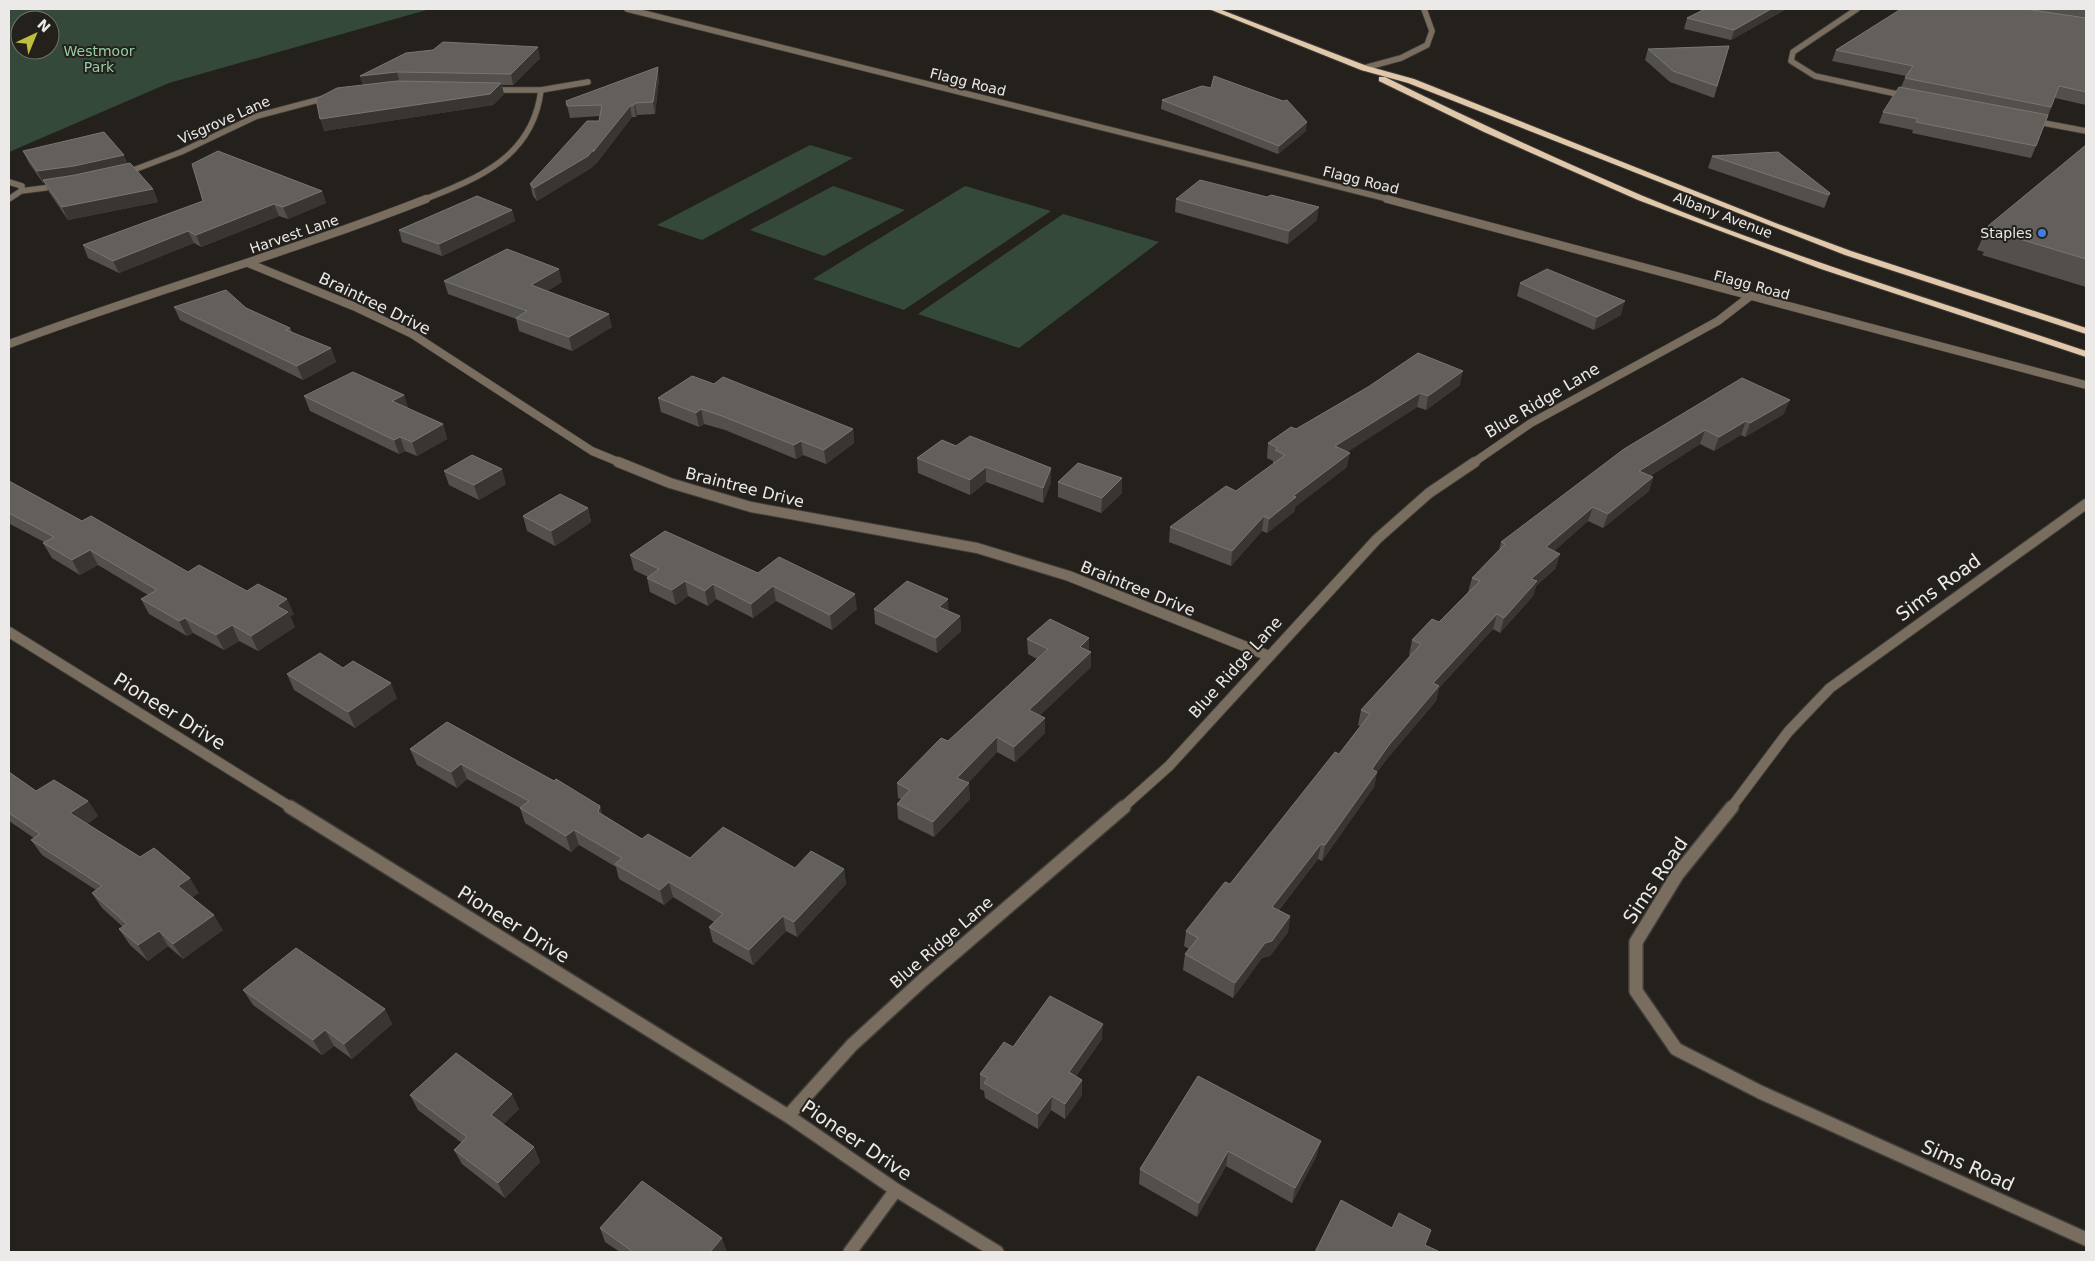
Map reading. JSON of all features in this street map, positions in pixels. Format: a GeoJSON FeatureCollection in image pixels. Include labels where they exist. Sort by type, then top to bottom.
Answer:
{"type":"FeatureCollection","features":[{"type":"Feature","properties":{"kind":"highway","name":"Albany Avenue"},"geometry":{"type":"LineString","coordinates":[[1213,9],[1364,68],[1411,82],[1672,186],[1848,253],[2086,331]]}},
{"type":"Feature","properties":{"kind":"highway","name":"Albany Avenue"},"geometry":{"type":"LineString","coordinates":[[1364,68],[1443,109],[1641,198],[1824,267],[2086,354]]}},
{"type":"Feature","properties":{"kind":"street","name":"Flagg Road"},"geometry":{"type":"LineString","coordinates":[[627,9],[1426,209],[1749,297],[2086,385]]}},
{"type":"Feature","properties":{"kind":"street"},"geometry":{"type":"LineString","coordinates":[[1364,68],[1417,51],[1428,43],[1431,39],[1432,27],[1424,9]]}},
{"type":"Feature","properties":{"kind":"street"},"geometry":{"type":"LineString","coordinates":[[1857,9],[1793,52],[1791,61],[1804,71],[1824,79],[1916,98]]}},
{"type":"Feature","properties":{"kind":"street"},"geometry":{"type":"LineString","coordinates":[[481,90],[542,90],[588,82]]}},
{"type":"Feature","properties":{"kind":"street","name":"Harvest Lane"},"geometry":{"type":"LineString","coordinates":[[9,344],[129,300],[248,263],[364,223],[475,177],[513,152],[527,136],[540,111],[542,90]]}},
{"type":"Feature","properties":{"kind":"street","name":"Visgrove Lane"},"geometry":{"type":"LineString","coordinates":[[119,174],[165,159],[257,116],[340,95]]}},
{"type":"Feature","properties":{"kind":"street"},"geometry":{"type":"LineString","coordinates":[[2030,120],[2086,131]]}},
{"type":"Feature","properties":{"kind":"street"},"geometry":{"type":"LineString","coordinates":[[9,182],[22,186],[21,191]]}},
{"type":"Feature","properties":{"kind":"street"},"geometry":{"type":"LineString","coordinates":[[9,199],[21,191],[70,184]]}},
{"type":"Feature","properties":{"kind":"street","name":"Braintree Drive"},"geometry":{"type":"LineString","coordinates":[[248,263],[353,306],[412,334],[592,451],[670,484],[752,507],[977,548],[1069,576],[1269,656]]}},
{"type":"Feature","properties":{"kind":"street","name":"Blue Ridge Lane"},"geometry":{"type":"LineString","coordinates":[[788,1116],[852,1044],[916,986],[1088,840],[1169,766],[1377,540],[1429,493],[1532,423],[1718,321],[1749,297]]}},
{"type":"Feature","properties":{"kind":"street","name":"Sims Road"},"geometry":{"type":"LineString","coordinates":[[2086,504],[1830,688],[1788,732],[1724,817],[1677,875],[1636,942],[1636,991],[1676,1049],[1760,1092],[2086,1239]]}},
{"type":"Feature","properties":{"kind":"street","name":"Pioneer Drive"},"geometry":{"type":"LineString","coordinates":[[9,632],[788,1116],[896,1190],[997,1252]]}},
{"type":"Feature","properties":{"kind":"street"},"geometry":{"type":"LineString","coordinates":[[850,1252],[896,1190]]}},
{"type":"Feature","properties":{"kind":"green space","name":"Westmoor Park"},"geometry":{"type":"Polygon","coordinates":[[[9,9],[430,9],[169,83],[9,152],[9,9]]]}},
{"type":"Feature","properties":{"kind":"green space"},"geometry":{"type":"Polygon","coordinates":[[[810,145],[853,158],[702,240],[657,225],[810,145]]]}},
{"type":"Feature","properties":{"kind":"green space"},"geometry":{"type":"Polygon","coordinates":[[[833,186],[905,210],[824,256],[750,230],[833,186]]]}},
{"type":"Feature","properties":{"kind":"green space"},"geometry":{"type":"Polygon","coordinates":[[[965,186],[1051,211],[904,310],[813,279],[965,186]]]}},
{"type":"Feature","properties":{"kind":"green space"},"geometry":{"type":"Polygon","coordinates":[[[1063,214],[1159,242],[1019,348],[918,314],[1063,214]]]}},
{"type":"Feature","properties":{"kind":"building"},"geometry":{"type":"Polygon","coordinates":[[[1705,9],[1771,9],[1734,30],[1687,18],[1705,9]]]}},
{"type":"Feature","properties":{"kind":"building"},"geometry":{"type":"Polygon","coordinates":[[[1901,9],[2025,9],[2086,18],[2086,92],[2059,86],[2051,107],[1905,78],[1913,66],[1836,50],[1901,9]]]}},
{"type":"Feature","properties":{"kind":"building"},"geometry":{"type":"Polygon","coordinates":[[[443,42],[538,47],[511,74],[397,72],[360,76],[406,53],[433,50],[443,42]]]}},
{"type":"Feature","properties":{"kind":"building"},"geometry":{"type":"Polygon","coordinates":[[[1729,46],[1717,86],[1673,71],[1648,49],[1729,46]]]}},
{"type":"Feature","properties":{"kind":"building"},"geometry":{"type":"Polygon","coordinates":[[[658,67],[653,102],[635,103],[630,106],[588,156],[534,188],[530,184],[587,121],[599,121],[602,105],[567,106],[566,101],[658,67]]]}},
{"type":"Feature","properties":{"kind":"building"},"geometry":{"type":"Polygon","coordinates":[[[1214,76],[1283,101],[1287,100],[1307,122],[1279,146],[1162,100],[1202,86],[1211,88],[1214,76]]]}},
{"type":"Feature","properties":{"kind":"building"},"geometry":{"type":"Polygon","coordinates":[[[397,81],[501,83],[490,94],[320,119],[316,99],[337,88],[397,81]]]}},
{"type":"Feature","properties":{"kind":"building"},"geometry":{"type":"Polygon","coordinates":[[[1899,87],[2048,115],[2036,146],[1916,122],[1918,119],[1883,112],[1899,87]]]}},
{"type":"Feature","properties":{"kind":"building"},"geometry":{"type":"Polygon","coordinates":[[[104,132],[124,155],[74,166],[37,171],[23,151],[104,132]]]}},
{"type":"Feature","properties":{"kind":"building"},"geometry":{"type":"Polygon","coordinates":[[[2086,145],[2086,259],[1993,231],[1996,228],[1988,226],[2086,145]]]}},
{"type":"Feature","properties":{"kind":"building"},"geometry":{"type":"Polygon","coordinates":[[[218,151],[322,191],[283,207],[274,204],[196,235],[188,231],[113,261],[83,245],[203,201],[192,164],[218,151]]]}},
{"type":"Feature","properties":{"kind":"building"},"geometry":{"type":"Polygon","coordinates":[[[1778,152],[1830,193],[1829,195],[1712,156],[1778,152]]]}},
{"type":"Feature","properties":{"kind":"building"},"geometry":{"type":"Polygon","coordinates":[[[130,163],[153,189],[62,207],[43,180],[75,175],[130,163]]]}},
{"type":"Feature","properties":{"kind":"building"},"geometry":{"type":"Polygon","coordinates":[[[1200,180],[1267,197],[1271,195],[1319,207],[1289,231],[1176,199],[1200,180]]]}},
{"type":"Feature","properties":{"kind":"building"},"geometry":{"type":"Polygon","coordinates":[[[477,196],[512,210],[439,244],[399,230],[477,196]]]}},
{"type":"Feature","properties":{"kind":"building"},"geometry":{"type":"Polygon","coordinates":[[[507,249],[559,269],[531,285],[609,314],[569,337],[516,318],[527,311],[444,281],[507,249]]]}},
{"type":"Feature","properties":{"kind":"building"},"geometry":{"type":"Polygon","coordinates":[[[1547,269],[1625,301],[1597,317],[1520,283],[1547,269]]]}},
{"type":"Feature","properties":{"kind":"building"},"geometry":{"type":"Polygon","coordinates":[[[226,290],[246,308],[290,328],[286,330],[331,348],[297,366],[174,307],[226,290]]]}},
{"type":"Feature","properties":{"kind":"building"},"geometry":{"type":"Polygon","coordinates":[[[1418,353],[1463,371],[1428,396],[1420,393],[1335,446],[1350,453],[1293,496],[1296,497],[1269,519],[1264,516],[1232,551],[1170,527],[1226,486],[1236,491],[1285,455],[1275,450],[1278,448],[1268,443],[1291,427],[1296,429],[1368,387],[1418,353]]]}},
{"type":"Feature","properties":{"kind":"building"},"geometry":{"type":"Polygon","coordinates":[[[353,372],[404,395],[392,401],[443,424],[412,442],[400,437],[394,440],[304,396],[353,372]]]}},
{"type":"Feature","properties":{"kind":"building"},"geometry":{"type":"Polygon","coordinates":[[[692,376],[714,384],[723,377],[853,429],[824,450],[801,441],[794,445],[722,416],[701,409],[696,413],[658,398],[692,376]]]}},
{"type":"Feature","properties":{"kind":"building"},"geometry":{"type":"Polygon","coordinates":[[[1742,378],[1790,400],[1750,423],[1746,421],[1719,437],[1705,430],[1639,471],[1653,477],[1608,514],[1593,507],[1546,547],[1560,554],[1531,579],[1537,581],[1504,618],[1497,614],[1433,683],[1439,686],[1389,745],[1372,769],[1377,772],[1325,845],[1321,844],[1272,907],[1290,916],[1272,941],[1265,943],[1235,983],[1185,954],[1198,938],[1186,931],[1225,882],[1230,884],[1335,752],[1339,754],[1370,714],[1361,710],[1421,644],[1412,640],[1432,619],[1439,622],[1480,581],[1472,578],[1505,544],[1501,542],[1624,449],[1742,378]]]}},
{"type":"Feature","properties":{"kind":"building"},"geometry":{"type":"Polygon","coordinates":[[[970,436],[1051,468],[1043,488],[986,467],[970,480],[917,458],[942,440],[956,446],[970,436]]]}},
{"type":"Feature","properties":{"kind":"building"},"geometry":{"type":"Polygon","coordinates":[[[472,455],[502,469],[474,485],[444,471],[472,455]]]}},
{"type":"Feature","properties":{"kind":"building"},"geometry":{"type":"Polygon","coordinates":[[[1078,463],[1122,478],[1102,498],[1058,482],[1078,463]]]}},
{"type":"Feature","properties":{"kind":"building"},"geometry":{"type":"Polygon","coordinates":[[[9,481],[82,521],[91,516],[188,572],[199,565],[247,591],[258,584],[287,599],[277,606],[288,612],[251,636],[232,625],[216,635],[185,618],[179,621],[141,599],[157,590],[90,550],[72,560],[43,543],[54,537],[9,513],[9,481]]]}},
{"type":"Feature","properties":{"kind":"building"},"geometry":{"type":"Polygon","coordinates":[[[560,494],[588,508],[551,531],[523,516],[560,494]]]}},
{"type":"Feature","properties":{"kind":"building"},"geometry":{"type":"Polygon","coordinates":[[[665,531],[758,573],[779,557],[855,594],[830,615],[773,586],[751,604],[713,584],[705,591],[685,581],[672,590],[647,578],[659,569],[630,555],[665,531]]]}},
{"type":"Feature","properties":{"kind":"building"},"geometry":{"type":"Polygon","coordinates":[[[907,581],[948,599],[939,607],[960,616],[936,638],[874,609],[907,581]]]}},
{"type":"Feature","properties":{"kind":"building"},"geometry":{"type":"Polygon","coordinates":[[[1050,619],[1089,638],[1080,647],[1091,652],[1029,710],[1045,718],[1014,747],[997,737],[957,778],[969,783],[933,822],[897,804],[910,790],[897,783],[941,738],[948,741],[1048,649],[1027,639],[1050,619]]]}},
{"type":"Feature","properties":{"kind":"building"},"geometry":{"type":"Polygon","coordinates":[[[320,653],[343,668],[353,661],[391,683],[348,712],[287,674],[320,653]]]}},
{"type":"Feature","properties":{"kind":"building"},"geometry":{"type":"Polygon","coordinates":[[[447,722],[554,781],[556,779],[600,806],[598,812],[642,839],[648,834],[690,858],[723,827],[795,868],[811,851],[844,869],[794,922],[783,916],[749,950],[709,927],[723,914],[669,882],[660,890],[615,864],[622,858],[574,830],[566,836],[520,808],[529,801],[461,764],[451,772],[410,749],[447,722]]]}},
{"type":"Feature","properties":{"kind":"building"},"geometry":{"type":"Polygon","coordinates":[[[9,772],[36,791],[54,780],[88,801],[70,813],[140,857],[154,848],[190,878],[178,886],[214,915],[173,944],[159,931],[138,945],[119,929],[127,924],[92,893],[102,886],[31,840],[40,834],[9,813],[9,772]]]}},
{"type":"Feature","properties":{"kind":"building"},"geometry":{"type":"Polygon","coordinates":[[[296,948],[385,1009],[344,1044],[325,1030],[313,1040],[243,990],[296,948]]]}},
{"type":"Feature","properties":{"kind":"building"},"geometry":{"type":"Polygon","coordinates":[[[1050,996],[1103,1024],[1069,1072],[1082,1080],[1065,1104],[1052,1096],[1038,1114],[984,1083],[988,1078],[980,1074],[1004,1042],[1013,1047],[1050,996]]]}},
{"type":"Feature","properties":{"kind":"building"},"geometry":{"type":"Polygon","coordinates":[[[456,1053],[512,1094],[491,1115],[534,1147],[498,1183],[454,1150],[467,1137],[410,1095],[456,1053]]]}},
{"type":"Feature","properties":{"kind":"building"},"geometry":{"type":"Polygon","coordinates":[[[1198,1076],[1321,1141],[1295,1188],[1228,1151],[1199,1203],[1140,1169],[1198,1076]]]}},
{"type":"Feature","properties":{"kind":"building"},"geometry":{"type":"Polygon","coordinates":[[[642,1181],[722,1238],[710,1252],[633,1252],[600,1228],[642,1181]]]}},
{"type":"Feature","properties":{"kind":"building"},"geometry":{"type":"Polygon","coordinates":[[[1341,1200],[1392,1228],[1399,1213],[1431,1230],[1425,1245],[1440,1252],[1315,1252],[1341,1200]]]}},
{"type":"Feature","properties":{"kind":"place","name":"Staples"},"geometry":{"type":"Point","coordinates":[2042,233]}}]}
